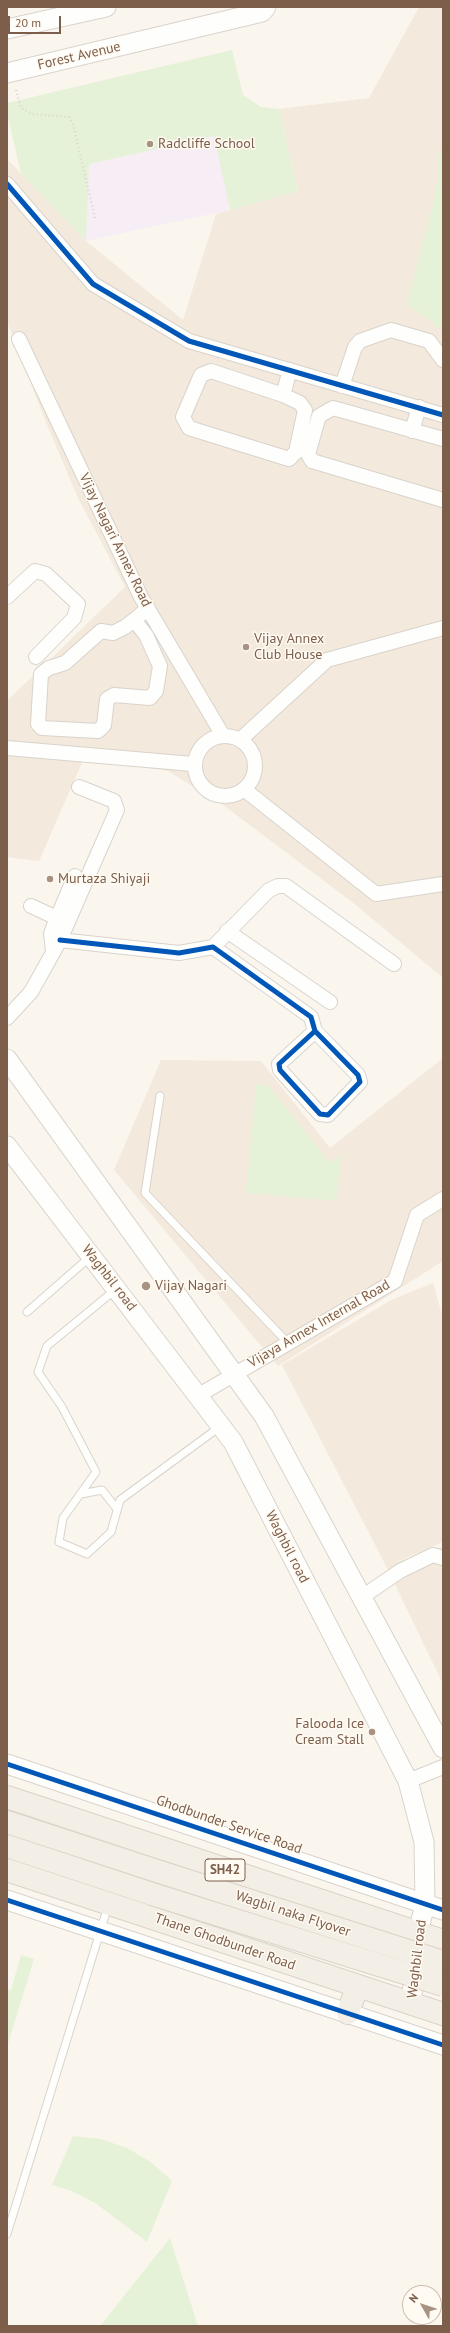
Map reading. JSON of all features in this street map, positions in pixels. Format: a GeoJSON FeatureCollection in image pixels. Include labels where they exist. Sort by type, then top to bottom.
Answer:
{"type":"FeatureCollection","features":[{"type":"Feature","properties":{"kind":"main road"},"geometry":{"type":"LineString","coordinates":[[7,29],[106,7]]}},
{"type":"Feature","properties":{"kind":"main road","name":"Forest Avenue"},"geometry":{"type":"LineString","coordinates":[[9,72],[262,12],[266,7]]}},
{"type":"Feature","properties":{"kind":"main road"},"geometry":{"type":"LineString","coordinates":[[7,1059],[264,1416],[443,1748]]}},
{"type":"Feature","properties":{"kind":"main road","name":"Waghbil road"},"geometry":{"type":"LineString","coordinates":[[7,1146],[199,1395],[237,1449],[408,1781],[424,1842],[425,1904],[418,1933],[411,2005]]}},
{"type":"Feature","properties":{"kind":"main road","name":"Ghodbunder Service Road"},"geometry":{"type":"LineString","coordinates":[[7,1764],[443,1910]]}},
{"type":"Feature","properties":{"kind":"main road","name":"SH42"},"geometry":{"type":"LineString","coordinates":[[7,1797],[443,1941]]}},
{"type":"Feature","properties":{"kind":"main road","name":"Wagbil naka Flyover"},"geometry":{"type":"LineString","coordinates":[[7,1822],[443,1962]]}},
{"type":"Feature","properties":{"kind":"main road","name":"Wagbil naka Flyover"},"geometry":{"type":"LineString","coordinates":[[7,1846],[443,1985]]}},
{"type":"Feature","properties":{"kind":"main road","name":"Thane Ghodbunder Road"},"geometry":{"type":"LineString","coordinates":[[7,1870],[411,2005],[443,2014]]}},
{"type":"Feature","properties":{"kind":"main road"},"geometry":{"type":"LineString","coordinates":[[7,1900],[102,1930],[443,2045]]}},
{"type":"Feature","properties":{"kind":"main road"},"geometry":{"type":"LineString","coordinates":[[348,2013],[357,1987]]}},
{"type":"Feature","properties":{"kind":"street"},"geometry":{"type":"LineString","coordinates":[[7,184],[93,284],[189,341],[443,415]]}},
{"type":"Feature","properties":{"kind":"street"},"geometry":{"type":"LineString","coordinates":[[342,386],[355,346],[360,341],[391,330],[429,341],[443,360]]}},
{"type":"Feature","properties":{"kind":"street","name":"Vijay Nagari Annex Road"},"geometry":{"type":"LineString","coordinates":[[19,339],[148,608],[222,734]]}},
{"type":"Feature","properties":{"kind":"street"},"geometry":{"type":"LineString","coordinates":[[283,395],[290,370]]}},
{"type":"Feature","properties":{"kind":"street"},"geometry":{"type":"LineString","coordinates":[[211,371],[283,395],[300,403],[304,410],[296,452],[289,459],[189,428],[183,417],[201,375],[211,371]]}},
{"type":"Feature","properties":{"kind":"street"},"geometry":{"type":"LineString","coordinates":[[412,431],[419,407]]}},
{"type":"Feature","properties":{"kind":"street"},"geometry":{"type":"LineString","coordinates":[[443,439],[333,408],[319,416],[308,454],[312,462],[443,500]]}},
{"type":"Feature","properties":{"kind":"street"},"geometry":{"type":"LineString","coordinates":[[7,597],[35,571],[46,574],[78,604],[74,618],[36,656]]}},
{"type":"Feature","properties":{"kind":"street"},"geometry":{"type":"LineString","coordinates":[[134,620],[146,635],[160,666],[156,691],[150,698],[114,695],[107,699],[104,725],[98,731],[42,728],[38,724],[41,674],[48,668],[65,663],[101,631],[113,633],[125,627],[148,608]]}},
{"type":"Feature","properties":{"kind":"street"},"geometry":{"type":"LineString","coordinates":[[241,739],[327,660],[443,628]]}},
{"type":"Feature","properties":{"kind":"street"},"geometry":{"type":"LineString","coordinates":[[222,734],[241,739],[254,754],[255,774],[245,790],[227,797],[208,793],[196,779],[193,764],[204,742],[222,734]]}},
{"type":"Feature","properties":{"kind":"street"},"geometry":{"type":"LineString","coordinates":[[7,748],[193,764]]}},
{"type":"Feature","properties":{"kind":"street"},"geometry":{"type":"LineString","coordinates":[[7,1018],[31,992],[56,945],[117,810],[114,801],[79,787]]}},
{"type":"Feature","properties":{"kind":"street"},"geometry":{"type":"LineString","coordinates":[[245,790],[376,894],[443,884]]}},
{"type":"Feature","properties":{"kind":"street"},"geometry":{"type":"LineString","coordinates":[[56,945],[51,934],[75,876]]}},
{"type":"Feature","properties":{"kind":"street"},"geometry":{"type":"LineString","coordinates":[[56,945],[179,953],[213,947],[269,890],[278,886],[286,886],[394,964]]}},
{"type":"Feature","properties":{"kind":"street"},"geometry":{"type":"LineString","coordinates":[[31,906],[57,918]]}},
{"type":"Feature","properties":{"kind":"street"},"geometry":{"type":"LineString","coordinates":[[227,932],[330,1002]]}},
{"type":"Feature","properties":{"kind":"street"},"geometry":{"type":"LineString","coordinates":[[213,947],[311,1017],[315,1032],[358,1075],[360,1082],[328,1115],[320,1114],[280,1070],[279,1064],[315,1032]]}},
{"type":"Feature","properties":{"kind":"street","name":"Vijaya Annex Internal Road"},"geometry":{"type":"LineString","coordinates":[[199,1395],[233,1373],[395,1281],[417,1214],[443,1200]]}},
{"type":"Feature","properties":{"kind":"street"},"geometry":{"type":"LineString","coordinates":[[362,1597],[400,1571],[433,1555],[443,1558]]}},
{"type":"Feature","properties":{"kind":"street"},"geometry":{"type":"LineString","coordinates":[[408,1781],[443,1767]]}},
{"type":"Feature","properties":{"kind":"lane"},"geometry":{"type":"LineString","coordinates":[[160,1096],[145,1193],[287,1342]]}},
{"type":"Feature","properties":{"kind":"lane"},"geometry":{"type":"LineString","coordinates":[[28,1312],[91,1255]]}},
{"type":"Feature","properties":{"kind":"lane"},"geometry":{"type":"LineString","coordinates":[[117,1288],[47,1346],[38,1372],[62,1407],[96,1472],[82,1494],[63,1518],[60,1542],[87,1554],[111,1532],[120,1500],[221,1426]]}},
{"type":"Feature","properties":{"kind":"lane"},"geometry":{"type":"LineString","coordinates":[[82,1494],[102,1490],[117,1509]]}},
{"type":"Feature","properties":{"kind":"lane"},"geometry":{"type":"LineString","coordinates":[[7,2234],[109,1904]]}},
{"type":"Feature","properties":{"kind":"path"},"geometry":{"type":"LineString","coordinates":[[9,72],[21,108],[32,114],[69,117],[73,124],[95,218]]}},
{"type":"Feature","properties":{"kind":"shaded area"},"geometry":{"type":"Polygon","coordinates":[[[419,7],[443,7],[443,978],[356,905],[223,805],[168,771],[84,758],[39,861],[7,857],[7,701],[125,587],[78,498],[45,420],[7,321],[7,159],[86,241],[183,320],[216,214],[298,191],[279,109],[369,98],[419,7]]]}},
{"type":"Feature","properties":{"kind":"shaded area","name":"Radcliffe School"},"geometry":{"type":"Polygon","coordinates":[[[232,50],[243,95],[261,107],[279,109],[298,191],[230,210],[86,241],[66,221],[7,113],[7,103],[232,50]]]}},
{"type":"Feature","properties":{"kind":"shaded area","name":"Vijay Nagari"},"geometry":{"type":"Polygon","coordinates":[[[443,1058],[443,1261],[278,1366],[114,1170],[161,1060],[261,1061],[330,1148],[443,1058]]]}},
{"type":"Feature","properties":{"kind":"shaded area"},"geometry":{"type":"Polygon","coordinates":[[[433,1283],[443,1318],[443,1542],[394,1563],[443,1547],[443,1684],[386,1566],[282,1365],[391,1300],[433,1283]]]}},
{"type":"Feature","properties":{"kind":"green space","name":"Radcliffe School"},"geometry":{"type":"Polygon","coordinates":[[[232,50],[243,95],[261,107],[279,109],[298,191],[230,210],[214,136],[89,164],[86,241],[21,174],[7,113],[7,103],[232,50]]]}},
{"type":"Feature","properties":{"kind":"green space"},"geometry":{"type":"Polygon","coordinates":[[[443,148],[443,331],[407,304],[436,191],[439,151],[443,148]]]}},
{"type":"Feature","properties":{"kind":"green space"},"geometry":{"type":"Polygon","coordinates":[[[256,1084],[268,1085],[330,1163],[341,1154],[336,1201],[246,1193],[256,1084]]]}},
{"type":"Feature","properties":{"kind":"green space"},"geometry":{"type":"Polygon","coordinates":[[[21,1955],[34,1959],[7,2047],[7,1989],[11,1990],[21,1955]]]}},
{"type":"Feature","properties":{"kind":"green space"},"geometry":{"type":"Polygon","coordinates":[[[73,2136],[101,2139],[127,2148],[151,2162],[172,2181],[147,2242],[95,2203],[72,2191],[52,2185],[73,2136]]]}},
{"type":"Feature","properties":{"kind":"green space"},"geometry":{"type":"Polygon","coordinates":[[[170,2238],[198,2326],[100,2326],[170,2238]]]}},
{"type":"Feature","properties":{"kind":"cycle path"},"geometry":{"type":"LineString","coordinates":[[7,184],[93,284],[189,341],[443,415]]}},
{"type":"Feature","properties":{"kind":"cycle path"},"geometry":{"type":"LineString","coordinates":[[60,940],[179,953],[213,947],[311,1017],[315,1031],[358,1075],[360,1082],[328,1115],[320,1114],[280,1070],[279,1064],[315,1031]]}},
{"type":"Feature","properties":{"kind":"cycle path"},"geometry":{"type":"LineString","coordinates":[[7,1764],[443,1910]]}},
{"type":"Feature","properties":{"kind":"cycle path"},"geometry":{"type":"LineString","coordinates":[[7,1900],[443,2045]]}},
{"type":"Feature","properties":{"kind":"place","name":"Radcliffe School"},"geometry":{"type":"Point","coordinates":[150,144]}},
{"type":"Feature","properties":{"kind":"place","name":"Vijay Annex Club House"},"geometry":{"type":"Point","coordinates":[246,647]}},
{"type":"Feature","properties":{"kind":"place","name":"Murtaza Shiyaji"},"geometry":{"type":"Point","coordinates":[50,879]}},
{"type":"Feature","properties":{"kind":"place","name":"Vijay Nagari"},"geometry":{"type":"Point","coordinates":[146,1286]}},
{"type":"Feature","properties":{"kind":"place","name":"Falooda Ice Cream Stall"},"geometry":{"type":"Point","coordinates":[372,1732]}}]}
